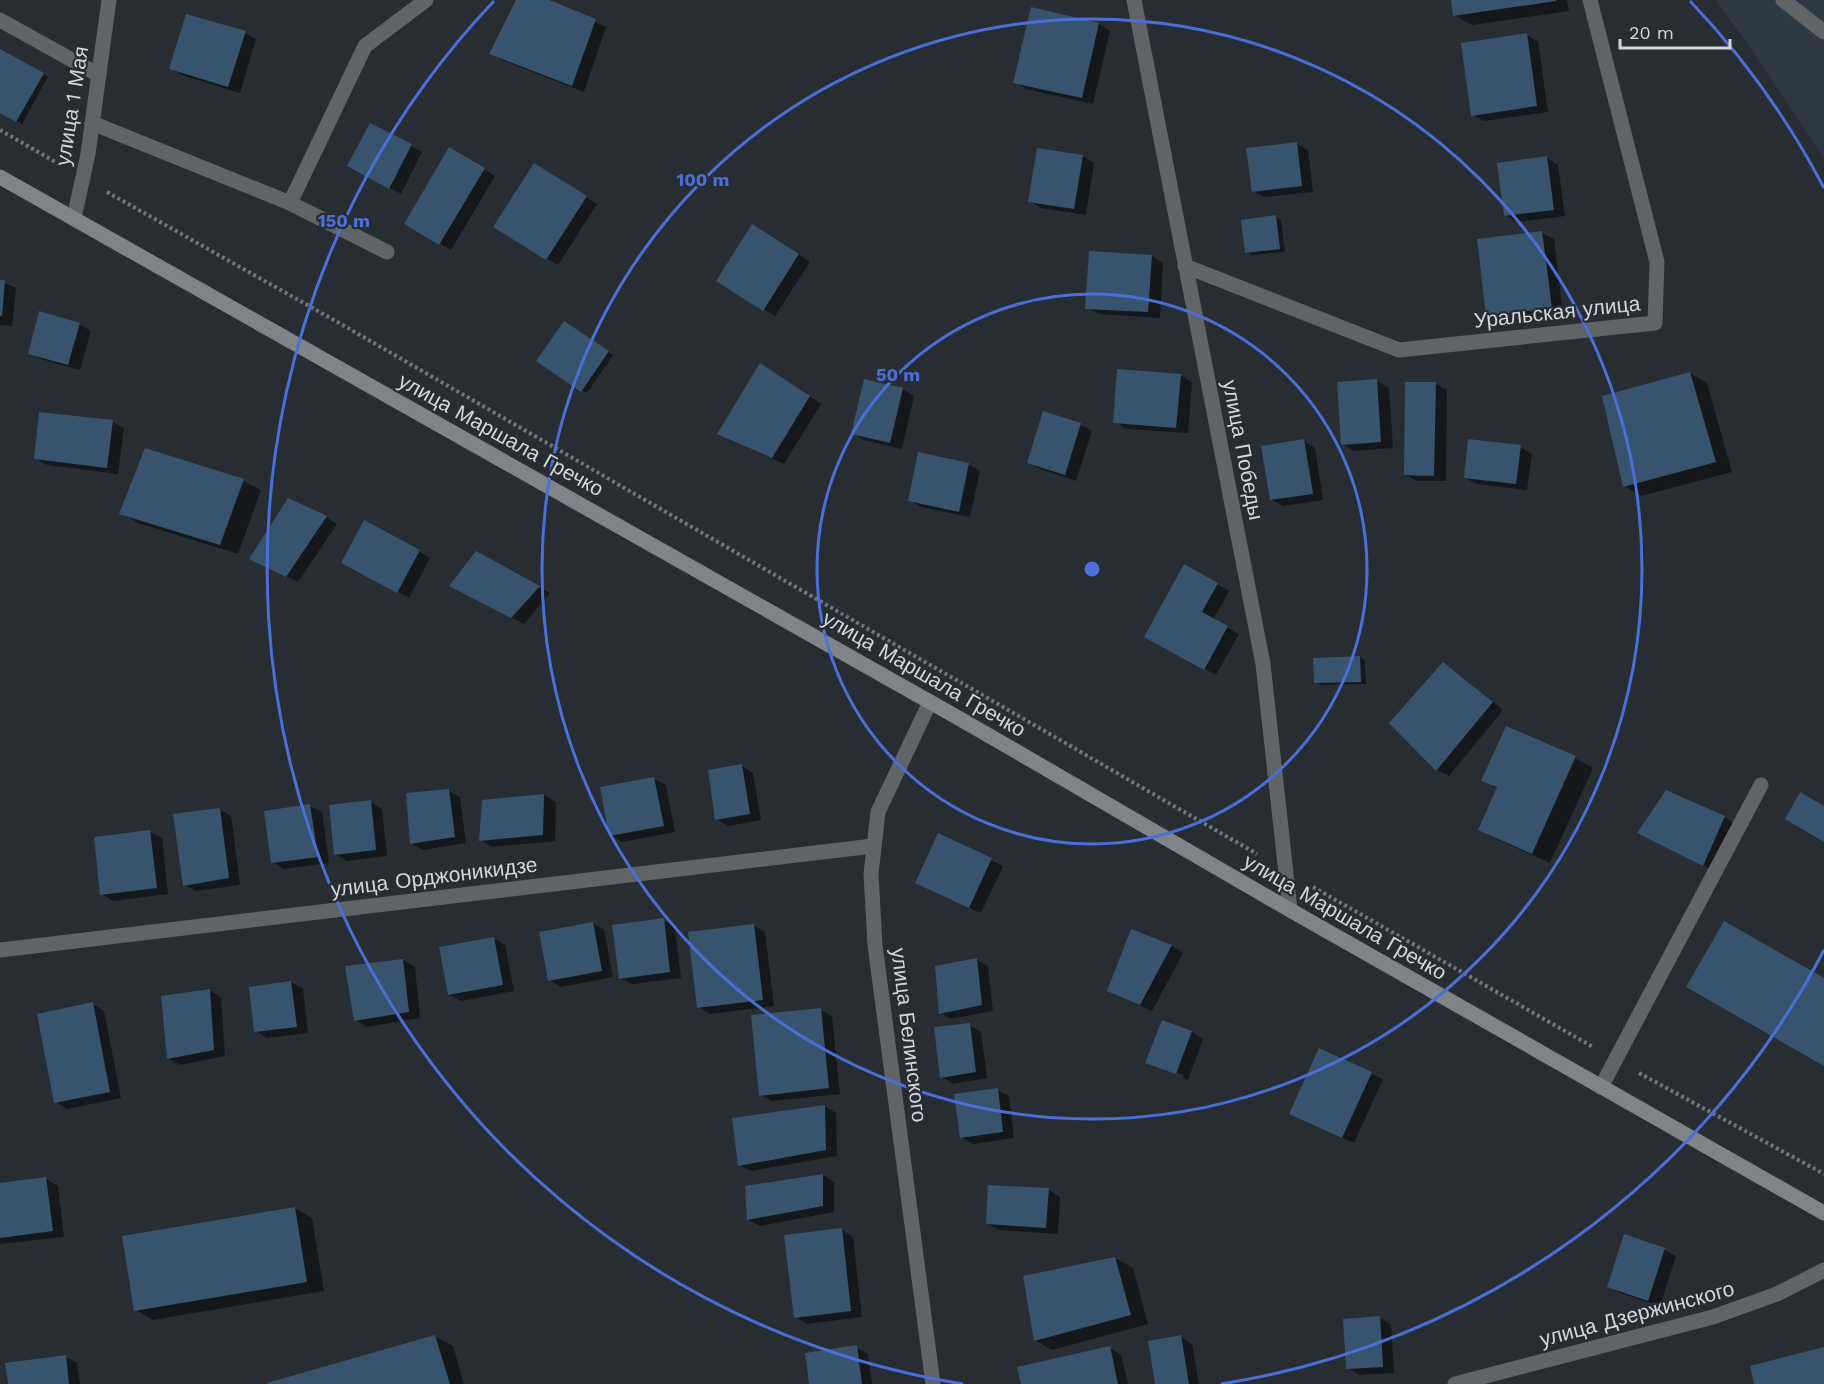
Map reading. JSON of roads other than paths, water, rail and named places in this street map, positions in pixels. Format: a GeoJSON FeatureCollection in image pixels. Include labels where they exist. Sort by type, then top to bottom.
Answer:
{"type":"FeatureCollection","features":[{"type":"Feature","properties":{"kind":"main road","name":"улица Маршала Гречко"},"geometry":{"type":"LineString","coordinates":[[0,177],[930,702],[1290,910],[1824,1213]]}},
{"type":"Feature","properties":{"kind":"street","name":"улица 1 Мая"},"geometry":{"type":"LineString","coordinates":[[74,218],[92,123],[109,0]]}},
{"type":"Feature","properties":{"kind":"street"},"geometry":{"type":"LineString","coordinates":[[290,203],[365,46],[426,0]]}},
{"type":"Feature","properties":{"kind":"street","name":"улица Победы"},"geometry":{"type":"LineString","coordinates":[[1134,0],[1263,664],[1290,910]]}},
{"type":"Feature","properties":{"kind":"street","name":"Уральская улица"},"geometry":{"type":"LineString","coordinates":[[1185,266],[1399,350],[1655,323],[1657,262],[1590,0]]}},
{"type":"Feature","properties":{"kind":"street"},"geometry":{"type":"LineString","coordinates":[[1783,0],[1824,32]]}},
{"type":"Feature","properties":{"kind":"street"},"geometry":{"type":"LineString","coordinates":[[0,20],[99,75]]}},
{"type":"Feature","properties":{"kind":"street"},"geometry":{"type":"LineString","coordinates":[[92,123],[290,203],[387,252]]}},
{"type":"Feature","properties":{"kind":"street","name":"улица Белинского"},"geometry":{"type":"LineString","coordinates":[[930,702],[878,812],[871,874],[875,945],[933,1384]]}},
{"type":"Feature","properties":{"kind":"street"},"geometry":{"type":"LineString","coordinates":[[1601,1087],[1761,785]]}},
{"type":"Feature","properties":{"kind":"street","name":"улица Орджоникидзе"},"geometry":{"type":"LineString","coordinates":[[0,950],[873,846]]}},
{"type":"Feature","properties":{"kind":"street","name":"улица Дзержинского"},"geometry":{"type":"LineString","coordinates":[[1455,1384],[1713,1317],[1777,1294],[1824,1270]]}}]}
